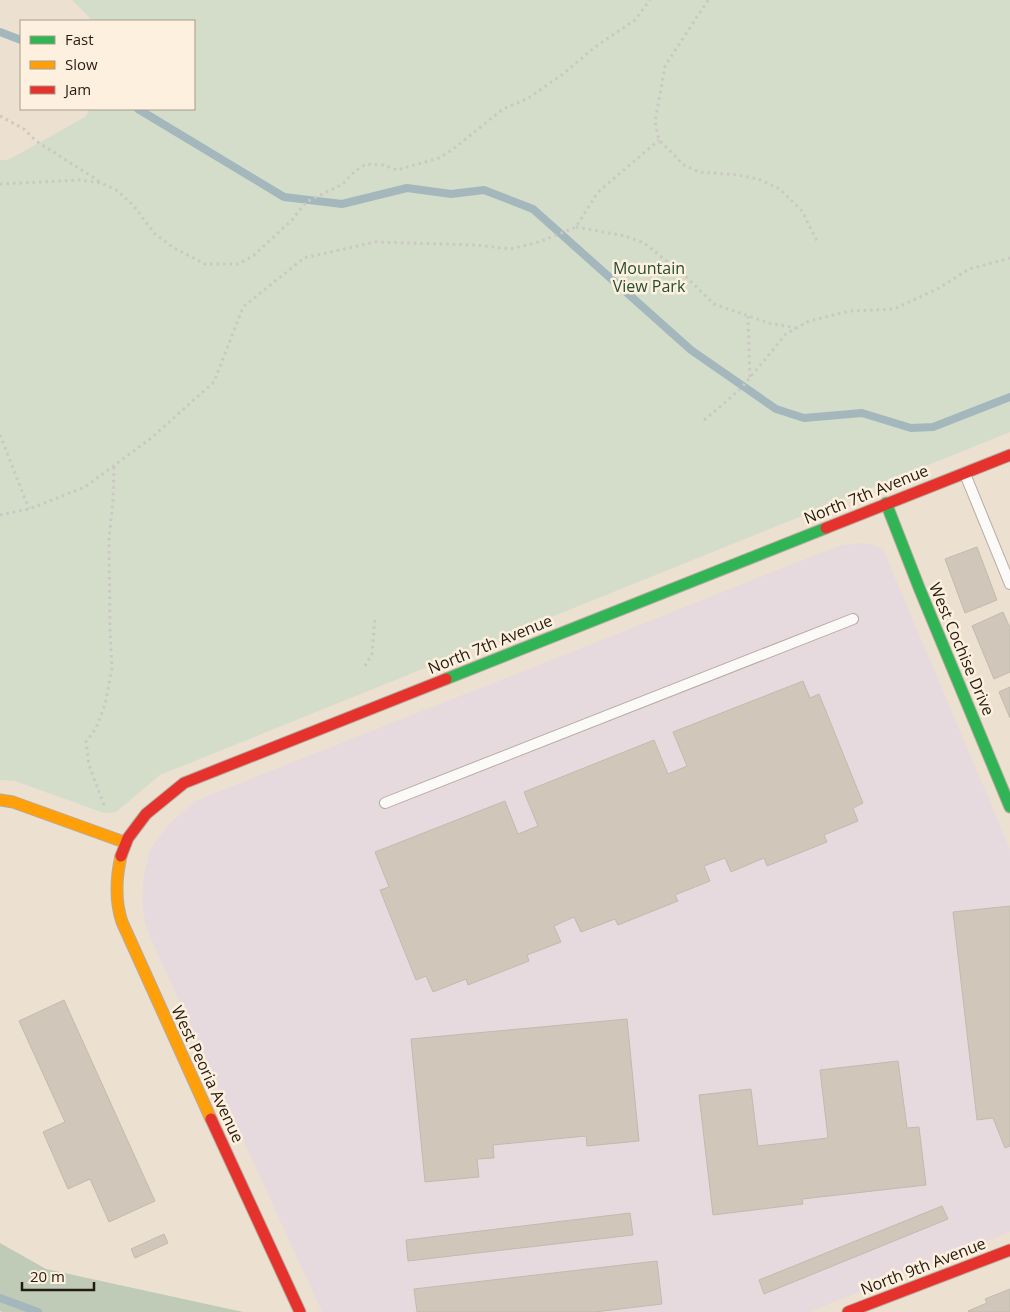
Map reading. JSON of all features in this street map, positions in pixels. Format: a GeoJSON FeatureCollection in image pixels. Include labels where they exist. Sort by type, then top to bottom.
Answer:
{"type":"FeatureCollection","features":[{"type":"Feature","properties":{"kind":"street","name":"North 7th Avenue"},"geometry":{"type":"LineString","coordinates":[[124,842],[141,818],[159,799],[184,783],[1010,455]]}},
{"type":"Feature","properties":{"kind":"street","name":"West Cochise Drive"},"geometry":{"type":"LineString","coordinates":[[886,503],[1010,807]]}},
{"type":"Feature","properties":{"kind":"street"},"geometry":{"type":"LineString","coordinates":[[0,800],[12,802],[124,842]]}},
{"type":"Feature","properties":{"kind":"street","name":"West Peoria Avenue"},"geometry":{"type":"LineString","coordinates":[[124,842],[117,874],[117,907],[125,931],[300,1312]]}},
{"type":"Feature","properties":{"kind":"street","name":"North 9th Avenue"},"geometry":{"type":"LineString","coordinates":[[848,1312],[1010,1250]]}},
{"type":"Feature","properties":{"kind":"lane"},"geometry":{"type":"LineString","coordinates":[[964,473],[1010,584]]}},
{"type":"Feature","properties":{"kind":"lane"},"geometry":{"type":"LineString","coordinates":[[385,802],[853,619]]}},
{"type":"Feature","properties":{"kind":"path"},"geometry":{"type":"LineString","coordinates":[[0,116],[24,129],[36,141],[116,190],[133,205],[155,234],[174,248],[205,264],[238,264],[253,256],[292,220],[306,202],[343,184],[355,171],[366,164],[397,170],[439,158],[452,150],[504,109],[534,94],[563,74],[618,30],[635,20],[650,0]]}},
{"type":"Feature","properties":{"kind":"path"},"geometry":{"type":"LineString","coordinates":[[708,0],[666,66],[654,122],[659,140],[684,165],[699,172],[738,175],[758,179],[780,189],[802,211],[817,241]]}},
{"type":"Feature","properties":{"kind":"path"},"geometry":{"type":"LineString","coordinates":[[576,227],[598,192],[659,140]]}},
{"type":"Feature","properties":{"kind":"path"},"geometry":{"type":"LineString","coordinates":[[0,184],[80,180],[102,183]]}},
{"type":"Feature","properties":{"kind":"path"},"geometry":{"type":"LineString","coordinates":[[0,515],[29,509],[85,487],[150,439],[214,382],[243,307],[304,258],[375,242],[476,245],[510,250],[539,242],[576,227],[625,236],[644,242],[683,274],[714,304],[769,323],[798,328]]}},
{"type":"Feature","properties":{"kind":"path"},"geometry":{"type":"LineString","coordinates":[[704,420],[750,378],[786,334],[809,321],[850,311],[894,309],[938,288],[968,269],[1010,258]]}},
{"type":"Feature","properties":{"kind":"path"},"geometry":{"type":"LineString","coordinates":[[748,316],[750,378]]}},
{"type":"Feature","properties":{"kind":"path"},"geometry":{"type":"LineString","coordinates":[[0,435],[29,509]]}},
{"type":"Feature","properties":{"kind":"path"},"geometry":{"type":"LineString","coordinates":[[104,806],[89,765],[86,742],[96,728],[105,706],[112,668],[109,547],[114,466]]}},
{"type":"Feature","properties":{"kind":"path"},"geometry":{"type":"LineString","coordinates":[[365,666],[372,654],[375,616]]}},
{"type":"Feature","properties":{"kind":"shaded area"},"geometry":{"type":"Polygon","coordinates":[[[857,543],[872,544],[883,549],[1010,849],[1010,1232],[809,1312],[322,1312],[145,923],[142,901],[144,874],[150,850],[168,825],[195,801],[836,547],[857,543]]]}},
{"type":"Feature","properties":{"kind":"green space","name":"Mountain View Park"},"geometry":{"type":"Polygon","coordinates":[[[72,0],[1010,0],[1010,432],[160,775],[116,812],[104,813],[15,781],[0,780],[0,160],[8,160],[85,117],[89,110],[195,110],[195,20],[90,20],[72,0]]]}},
{"type":"Feature","properties":{"kind":"green space"},"geometry":{"type":"Polygon","coordinates":[[[0,1243],[46,1269],[243,1312],[2,1312],[0,1311],[0,1243]]]}},
{"type":"Feature","properties":{"kind":"building"},"geometry":{"type":"Polygon","coordinates":[[[977,547],[997,600],[965,613],[945,559],[977,547]]]}},
{"type":"Feature","properties":{"kind":"building"},"geometry":{"type":"Polygon","coordinates":[[[1003,612],[1010,628],[1010,672],[994,679],[972,626],[1003,612]]]}},
{"type":"Feature","properties":{"kind":"building"},"geometry":{"type":"Polygon","coordinates":[[[803,681],[810,698],[819,694],[863,803],[853,808],[858,821],[824,835],[827,842],[767,866],[764,858],[731,872],[725,858],[704,866],[710,881],[675,895],[678,901],[618,925],[615,919],[581,932],[574,917],[554,926],[561,942],[527,955],[529,961],[468,985],[466,979],[433,992],[426,976],[416,980],[380,890],[389,887],[375,852],[505,801],[518,834],[538,826],[524,792],[654,740],[668,774],[687,766],[673,732],[803,681]]]}},
{"type":"Feature","properties":{"kind":"building"},"geometry":{"type":"Polygon","coordinates":[[[1010,687],[1010,718],[999,692],[1010,687]]]}},
{"type":"Feature","properties":{"kind":"building"},"geometry":{"type":"Polygon","coordinates":[[[1010,906],[1010,1146],[1005,1148],[993,1118],[977,1120],[953,912],[1010,906]]]}},
{"type":"Feature","properties":{"kind":"building"},"geometry":{"type":"Polygon","coordinates":[[[64,1000],[155,1201],[109,1222],[90,1179],[68,1189],[43,1132],[65,1122],[19,1021],[64,1000]]]}},
{"type":"Feature","properties":{"kind":"building"},"geometry":{"type":"Polygon","coordinates":[[[627,1019],[639,1141],[587,1146],[586,1136],[493,1145],[494,1158],[477,1159],[479,1177],[425,1182],[411,1039],[627,1019]]]}},
{"type":"Feature","properties":{"kind":"building"},"geometry":{"type":"Polygon","coordinates":[[[898,1061],[907,1128],[919,1127],[926,1185],[802,1199],[803,1204],[713,1215],[699,1095],[751,1089],[758,1146],[828,1138],[820,1070],[898,1061]]]}},
{"type":"Feature","properties":{"kind":"building"},"geometry":{"type":"Polygon","coordinates":[[[942,1206],[948,1219],[764,1294],[759,1280],[942,1206]]]}},
{"type":"Feature","properties":{"kind":"building"},"geometry":{"type":"Polygon","coordinates":[[[630,1213],[633,1235],[408,1261],[406,1240],[630,1213]]]}},
{"type":"Feature","properties":{"kind":"building"},"geometry":{"type":"Polygon","coordinates":[[[164,1234],[168,1243],[135,1258],[131,1249],[164,1234]]]}},
{"type":"Feature","properties":{"kind":"building"},"geometry":{"type":"Polygon","coordinates":[[[657,1261],[662,1304],[595,1312],[417,1312],[414,1289],[657,1261]]]}},
{"type":"Feature","properties":{"kind":"building"},"geometry":{"type":"Polygon","coordinates":[[[1010,1289],[1010,1312],[968,1311],[987,1303],[985,1299],[1010,1289]]]}},
{"type":"Feature","properties":{"kind":"waterway"},"geometry":{"type":"LineString","coordinates":[[0,32],[20,40]]}},
{"type":"Feature","properties":{"kind":"waterway"},"geometry":{"type":"LineString","coordinates":[[140,110],[284,197],[342,204],[407,188],[451,194],[484,190],[533,209],[691,350],[776,409],[804,418],[862,413],[911,428],[933,427],[1010,397]]}},
{"type":"Feature","properties":{"kind":"waterway"},"geometry":{"type":"LineString","coordinates":[[0,1298],[38,1312]]}},
{"type":"Feature","properties":{"kind":"traffic: fast"},"geometry":{"type":"LineString","coordinates":[[886,503],[1010,807]]}},
{"type":"Feature","properties":{"kind":"traffic: fast"},"geometry":{"type":"LineString","coordinates":[[446,679],[826,528]]}},
{"type":"Feature","properties":{"kind":"traffic: slow"},"geometry":{"type":"LineString","coordinates":[[0,800],[13,802],[124,842]]}},
{"type":"Feature","properties":{"kind":"traffic: slow"},"geometry":{"type":"LineString","coordinates":[[121,856],[117,889],[118,906],[122,922],[211,1119]]}},
{"type":"Feature","properties":{"kind":"traffic: jam"},"geometry":{"type":"LineString","coordinates":[[826,528],[1010,455]]}},
{"type":"Feature","properties":{"kind":"traffic: jam"},"geometry":{"type":"LineString","coordinates":[[121,856],[128,838],[146,814],[184,783],[446,679]]}},
{"type":"Feature","properties":{"kind":"traffic: jam"},"geometry":{"type":"LineString","coordinates":[[211,1119],[300,1312]]}},
{"type":"Feature","properties":{"kind":"traffic: jam"},"geometry":{"type":"LineString","coordinates":[[848,1312],[1010,1250]]}}]}
